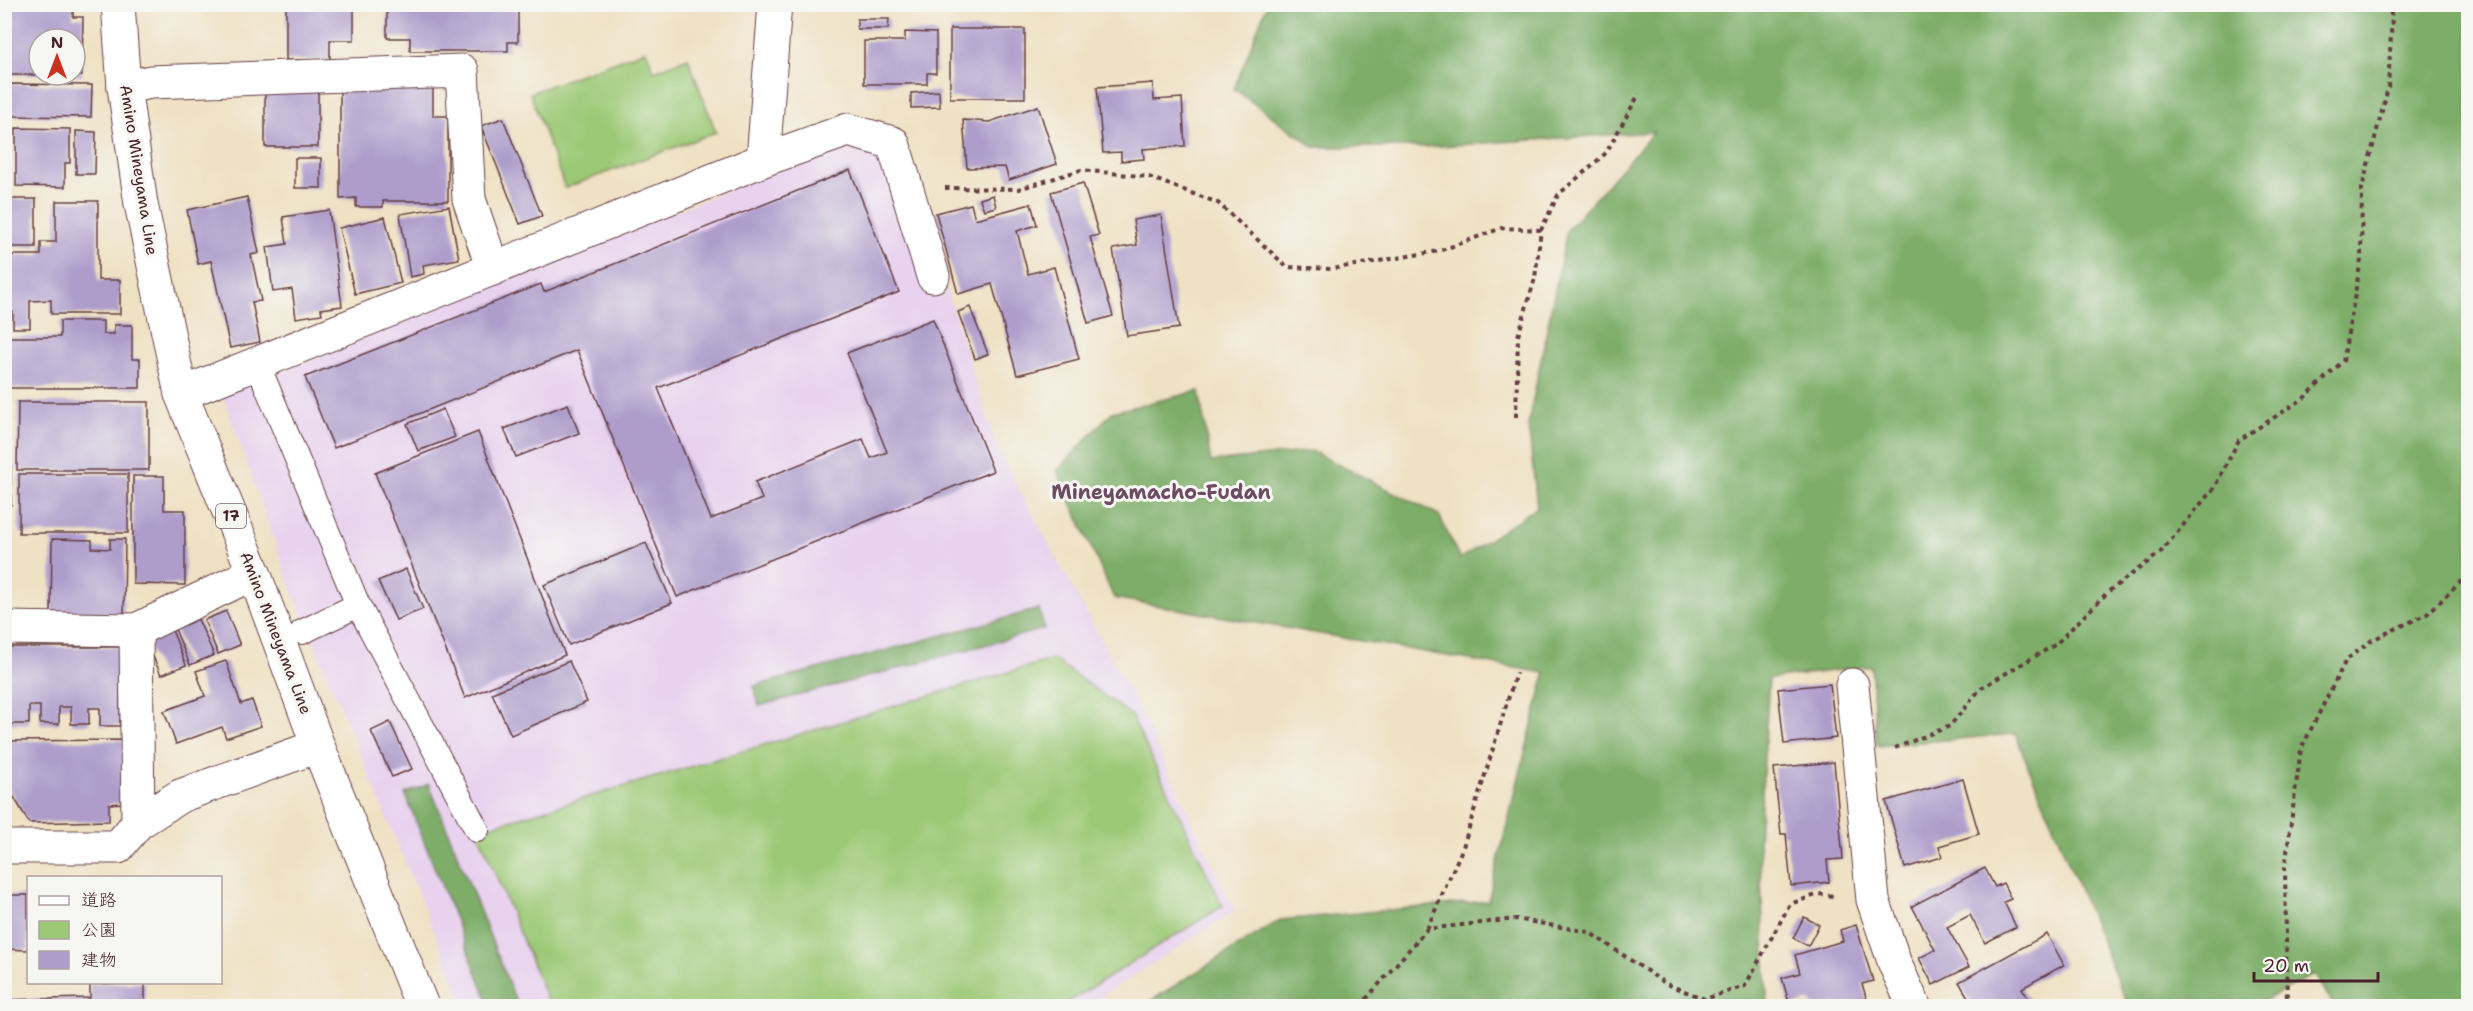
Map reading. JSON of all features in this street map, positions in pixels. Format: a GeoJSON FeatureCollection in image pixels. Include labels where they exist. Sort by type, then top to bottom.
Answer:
{"type":"FeatureCollection","features":[{"type":"Feature","properties":{"kind":"street","name":"Amino Mineyama Line"},"geometry":{"type":"LineString","coordinates":[[118,4],[124,87],[141,204],[181,394],[254,573],[414,1004]]}},
{"type":"Feature","properties":{"kind":"street"},"geometry":{"type":"LineString","coordinates":[[763,160],[775,4]]}},
{"type":"Feature","properties":{"kind":"street"},"geometry":{"type":"LineString","coordinates":[[124,87],[151,82],[462,71],[469,199],[493,269]]}},
{"type":"Feature","properties":{"kind":"street"},"geometry":{"type":"LineString","coordinates":[[181,394],[763,160],[848,130],[893,143],[933,276]]}},
{"type":"Feature","properties":{"kind":"street"},"geometry":{"type":"LineString","coordinates":[[4,628],[136,630],[254,573]]}},
{"type":"Feature","properties":{"kind":"street"},"geometry":{"type":"LineString","coordinates":[[136,630],[138,823]]}},
{"type":"Feature","properties":{"kind":"street"},"geometry":{"type":"LineString","coordinates":[[1852,685],[1873,900],[1895,964],[1914,1006]]}},
{"type":"Feature","properties":{"kind":"street"},"geometry":{"type":"LineString","coordinates":[[4,847],[118,847],[138,823],[180,796],[318,746]]}},
{"type":"Feature","properties":{"kind":"lane"},"geometry":{"type":"LineString","coordinates":[[257,363],[358,605],[477,830]]}},
{"type":"Feature","properties":{"kind":"lane"},"geometry":{"type":"LineString","coordinates":[[302,632],[358,605]]}},
{"type":"Feature","properties":{"kind":"path"},"geometry":{"type":"LineString","coordinates":[[1861,762],[1950,726],[1981,688],[2056,644],[2109,591],[2160,553],[2214,488],[2239,440],[2303,399],[2343,362],[2361,260],[2362,188],[2388,88],[2392,17],[2388,4]]}},
{"type":"Feature","properties":{"kind":"path"},"geometry":{"type":"LineString","coordinates":[[1516,417],[1518,336],[1534,278],[1541,230],[1558,195],[1606,153],[1639,94]]}},
{"type":"Feature","properties":{"kind":"path"},"geometry":{"type":"LineString","coordinates":[[907,187],[1019,189],[1081,170],[1149,177],[1218,203],[1287,267],[1331,269],[1439,251],[1502,228],[1541,230]]}},
{"type":"Feature","properties":{"kind":"path"},"geometry":{"type":"LineString","coordinates":[[2287,1006],[2285,867],[2301,749],[2346,660],[2372,640],[2427,614],[2469,576]]}},
{"type":"Feature","properties":{"kind":"path"},"geometry":{"type":"LineString","coordinates":[[1360,1006],[1427,929],[1463,847],[1516,673]]}},
{"type":"Feature","properties":{"kind":"path"},"geometry":{"type":"LineString","coordinates":[[1427,929],[1516,919],[1589,932],[1666,984],[1705,999],[1745,986],[1790,904],[1819,894],[1873,900]]}},
{"type":"Feature","properties":{"kind":"shaded area"},"geometry":{"type":"Polygon","coordinates":[[[845,145],[880,154],[942,276],[998,451],[1140,711],[1235,911],[1086,1006],[465,1006],[293,593],[223,396],[499,280],[845,145]]]}},
{"type":"Feature","properties":{"kind":"green space"},"geometry":{"type":"Polygon","coordinates":[[[1267,5],[2468,5],[2468,1006],[2334,1006],[2315,974],[2253,1006],[2128,1006],[2015,734],[1877,746],[1871,666],[1769,679],[1759,840],[1767,999],[1770,1006],[1142,1006],[1280,920],[1488,901],[1545,673],[1114,598],[1057,471],[1112,412],[1199,391],[1211,462],[1312,451],[1439,515],[1460,559],[1537,507],[1528,424],[1567,230],[1654,132],[1425,147],[1314,147],[1234,89],[1267,5]]]}},
{"type":"Feature","properties":{"kind":"green space"},"geometry":{"type":"Polygon","coordinates":[[[646,50],[654,71],[688,58],[716,132],[565,188],[530,93],[646,50]]]}},
{"type":"Feature","properties":{"kind":"green space"},"geometry":{"type":"Polygon","coordinates":[[[1039,609],[1044,629],[759,706],[754,686],[1039,609]]]}},
{"type":"Feature","properties":{"kind":"green space"},"geometry":{"type":"Polygon","coordinates":[[[1053,659],[1131,715],[1223,906],[1062,1006],[550,1006],[477,830],[1053,659]]]}},
{"type":"Feature","properties":{"kind":"green space"},"geometry":{"type":"Polygon","coordinates":[[[429,784],[518,1006],[490,1006],[405,794],[429,784]]]}},
{"type":"Feature","properties":{"kind":"building"},"geometry":{"type":"Polygon","coordinates":[[[7,4],[73,4],[73,17],[83,17],[83,27],[27,27],[27,75],[6,75],[7,4]]]}},
{"type":"Feature","properties":{"kind":"building"},"geometry":{"type":"Polygon","coordinates":[[[286,4],[354,4],[354,40],[330,40],[330,60],[286,60],[286,4]]]}},
{"type":"Feature","properties":{"kind":"building"},"geometry":{"type":"Polygon","coordinates":[[[387,4],[449,4],[449,10],[518,10],[518,42],[508,42],[508,51],[410,51],[410,38],[387,38],[387,4]]]}},
{"type":"Feature","properties":{"kind":"building"},"geometry":{"type":"Polygon","coordinates":[[[857,19],[889,19],[888,29],[857,29],[857,19]]]}},
{"type":"Feature","properties":{"kind":"building"},"geometry":{"type":"Polygon","coordinates":[[[950,29],[1025,29],[1025,98],[950,98],[950,29]]]}},
{"type":"Feature","properties":{"kind":"building"},"geometry":{"type":"Polygon","coordinates":[[[905,32],[936,33],[936,73],[927,73],[927,84],[864,84],[864,41],[905,41],[905,32]]]}},
{"type":"Feature","properties":{"kind":"building"},"geometry":{"type":"Polygon","coordinates":[[[1153,83],[1154,100],[1182,98],[1185,146],[1143,149],[1144,159],[1121,161],[1121,152],[1103,153],[1097,87],[1153,83]]]}},
{"type":"Feature","properties":{"kind":"building"},"geometry":{"type":"Polygon","coordinates":[[[10,84],[27,84],[27,87],[87,87],[87,85],[92,85],[91,117],[10,116],[10,84]]]}},
{"type":"Feature","properties":{"kind":"building"},"geometry":{"type":"Polygon","coordinates":[[[340,86],[433,86],[433,116],[448,116],[448,201],[383,201],[383,207],[356,207],[356,198],[340,199],[340,86]]]}},
{"type":"Feature","properties":{"kind":"building"},"geometry":{"type":"Polygon","coordinates":[[[318,88],[318,147],[265,147],[265,89],[318,88]]]}},
{"type":"Feature","properties":{"kind":"building"},"geometry":{"type":"Polygon","coordinates":[[[939,91],[940,107],[911,108],[911,93],[939,91]]]}},
{"type":"Feature","properties":{"kind":"building"},"geometry":{"type":"Polygon","coordinates":[[[1038,106],[1057,164],[1009,180],[1005,167],[967,168],[963,120],[989,122],[1038,106]]]}},
{"type":"Feature","properties":{"kind":"building"},"geometry":{"type":"Polygon","coordinates":[[[503,118],[542,216],[520,224],[481,126],[503,118]]]}},
{"type":"Feature","properties":{"kind":"building"},"geometry":{"type":"Polygon","coordinates":[[[16,128],[70,129],[70,163],[65,163],[65,187],[16,186],[16,128]]]}},
{"type":"Feature","properties":{"kind":"building"},"geometry":{"type":"Polygon","coordinates":[[[76,131],[96,132],[95,174],[76,174],[76,131]]]}},
{"type":"Feature","properties":{"kind":"building"},"geometry":{"type":"Polygon","coordinates":[[[295,158],[321,158],[321,188],[295,188],[295,158]]]}},
{"type":"Feature","properties":{"kind":"building"},"geometry":{"type":"Polygon","coordinates":[[[850,170],[899,292],[658,388],[711,519],[762,499],[755,482],[863,439],[871,458],[887,452],[847,353],[933,319],[993,471],[677,597],[577,350],[334,448],[305,377],[541,284],[544,292],[850,170]]]}},
{"type":"Feature","properties":{"kind":"building"},"geometry":{"type":"Polygon","coordinates":[[[1083,183],[1099,235],[1090,237],[1113,316],[1088,323],[1051,192],[1083,183]]]}},
{"type":"Feature","properties":{"kind":"building"},"geometry":{"type":"Polygon","coordinates":[[[993,195],[996,207],[984,210],[980,199],[993,195]]]}},
{"type":"Feature","properties":{"kind":"building"},"geometry":{"type":"Polygon","coordinates":[[[247,197],[259,253],[251,255],[261,301],[252,302],[260,342],[230,348],[211,261],[198,264],[187,210],[247,197]]]}},
{"type":"Feature","properties":{"kind":"building"},"geometry":{"type":"Polygon","coordinates":[[[4,199],[36,199],[36,247],[4,247],[4,199]]]}},
{"type":"Feature","properties":{"kind":"building"},"geometry":{"type":"Polygon","coordinates":[[[56,201],[98,201],[98,280],[120,280],[120,314],[51,314],[51,300],[30,301],[30,328],[13,328],[13,312],[4,312],[4,255],[41,255],[41,242],[56,242],[56,201]]]}},
{"type":"Feature","properties":{"kind":"building"},"geometry":{"type":"Polygon","coordinates":[[[971,204],[975,219],[1031,204],[1037,225],[1017,231],[1028,274],[1054,267],[1079,359],[1017,375],[992,284],[958,294],[936,213],[971,204]]]}},
{"type":"Feature","properties":{"kind":"building"},"geometry":{"type":"Polygon","coordinates":[[[449,206],[459,259],[423,265],[424,274],[410,277],[400,214],[449,206]]]}},
{"type":"Feature","properties":{"kind":"building"},"geometry":{"type":"Polygon","coordinates":[[[329,210],[342,306],[321,309],[322,314],[296,318],[292,289],[273,292],[267,247],[287,244],[283,217],[329,210]]]}},
{"type":"Feature","properties":{"kind":"building"},"geometry":{"type":"Polygon","coordinates":[[[1161,215],[1179,328],[1127,336],[1113,249],[1137,245],[1133,220],[1161,215]]]}},
{"type":"Feature","properties":{"kind":"building"},"geometry":{"type":"Polygon","coordinates":[[[385,217],[401,283],[355,294],[339,228],[385,217]]]}},
{"type":"Feature","properties":{"kind":"building"},"geometry":{"type":"Polygon","coordinates":[[[970,307],[988,354],[975,359],[958,312],[970,307]]]}},
{"type":"Feature","properties":{"kind":"building"},"geometry":{"type":"Polygon","coordinates":[[[60,321],[103,321],[103,334],[114,334],[114,325],[132,325],[132,359],[140,359],[140,388],[4,388],[4,337],[60,337],[60,321]]]}},
{"type":"Feature","properties":{"kind":"building"},"geometry":{"type":"Polygon","coordinates":[[[18,402],[149,402],[149,470],[17,470],[18,402]]]}},
{"type":"Feature","properties":{"kind":"building"},"geometry":{"type":"Polygon","coordinates":[[[568,404],[579,433],[516,457],[504,429],[568,404]]]}},
{"type":"Feature","properties":{"kind":"building"},"geometry":{"type":"Polygon","coordinates":[[[443,409],[455,437],[418,451],[407,424],[443,409]]]}},
{"type":"Feature","properties":{"kind":"building"},"geometry":{"type":"Polygon","coordinates":[[[478,432],[565,655],[465,698],[375,473],[478,432]]]}},
{"type":"Feature","properties":{"kind":"building"},"geometry":{"type":"Polygon","coordinates":[[[4,454],[11,454],[11,505],[4,505],[4,454]]]}},
{"type":"Feature","properties":{"kind":"building"},"geometry":{"type":"Polygon","coordinates":[[[19,474],[128,474],[128,533],[19,533],[19,474]]]}},
{"type":"Feature","properties":{"kind":"building"},"geometry":{"type":"Polygon","coordinates":[[[133,476],[164,476],[164,510],[185,510],[185,585],[133,584],[133,476]]]}},
{"type":"Feature","properties":{"kind":"building"},"geometry":{"type":"Polygon","coordinates":[[[52,539],[92,540],[92,548],[110,549],[110,539],[125,539],[124,615],[51,614],[52,539]]]}},
{"type":"Feature","properties":{"kind":"building"},"geometry":{"type":"Polygon","coordinates":[[[646,543],[672,603],[569,645],[544,585],[646,543]]]}},
{"type":"Feature","properties":{"kind":"building"},"geometry":{"type":"Polygon","coordinates":[[[406,569],[423,609],[396,620],[378,581],[406,569]]]}},
{"type":"Feature","properties":{"kind":"building"},"geometry":{"type":"Polygon","coordinates":[[[226,611],[240,645],[218,654],[204,620],[226,611]]]}},
{"type":"Feature","properties":{"kind":"building"},"geometry":{"type":"Polygon","coordinates":[[[198,619],[214,655],[190,665],[175,629],[198,619]]]}},
{"type":"Feature","properties":{"kind":"building"},"geometry":{"type":"Polygon","coordinates":[[[172,630],[186,665],[161,675],[146,640],[172,630]]]}},
{"type":"Feature","properties":{"kind":"building"},"geometry":{"type":"Polygon","coordinates":[[[4,647],[120,647],[120,726],[100,726],[100,708],[89,708],[89,724],[71,724],[71,707],[59,707],[59,724],[40,724],[40,706],[29,706],[29,724],[7,724],[7,707],[4,707],[4,647]]]}},
{"type":"Feature","properties":{"kind":"building"},"geometry":{"type":"Polygon","coordinates":[[[226,661],[241,704],[252,700],[261,726],[226,738],[222,727],[176,744],[164,711],[205,696],[196,671],[226,661]]]}},
{"type":"Feature","properties":{"kind":"building"},"geometry":{"type":"Polygon","coordinates":[[[569,661],[587,702],[511,735],[492,693],[569,661]]]}},
{"type":"Feature","properties":{"kind":"building"},"geometry":{"type":"Polygon","coordinates":[[[1830,684],[1836,738],[1784,744],[1778,689],[1830,684]]]}},
{"type":"Feature","properties":{"kind":"building"},"geometry":{"type":"Polygon","coordinates":[[[390,722],[412,769],[392,777],[371,731],[390,722]]]}},
{"type":"Feature","properties":{"kind":"building"},"geometry":{"type":"Polygon","coordinates":[[[123,740],[123,803],[109,804],[109,821],[29,823],[4,780],[4,741],[123,740]]]}},
{"type":"Feature","properties":{"kind":"building"},"geometry":{"type":"Polygon","coordinates":[[[1834,762],[1843,859],[1827,860],[1829,882],[1791,886],[1786,834],[1781,834],[1774,768],[1834,762]]]}},
{"type":"Feature","properties":{"kind":"building"},"geometry":{"type":"Polygon","coordinates":[[[1963,779],[1979,834],[1939,846],[1942,857],[1905,868],[1886,801],[1963,779]]]}},
{"type":"Feature","properties":{"kind":"building"},"geometry":{"type":"Polygon","coordinates":[[[1985,868],[1995,887],[2003,883],[2011,899],[2004,902],[2016,927],[1985,943],[1970,915],[1947,927],[1969,967],[1933,985],[1919,958],[1935,950],[1912,906],[1985,868]]]}},
{"type":"Feature","properties":{"kind":"building"},"geometry":{"type":"Polygon","coordinates":[[[4,895],[27,895],[27,950],[4,949],[4,895]]]}},
{"type":"Feature","properties":{"kind":"building"},"geometry":{"type":"Polygon","coordinates":[[[1804,917],[1819,925],[1808,946],[1793,938],[1804,917]]]}},
{"type":"Feature","properties":{"kind":"building"},"geometry":{"type":"Polygon","coordinates":[[[1856,925],[1873,981],[1862,984],[1868,1003],[1857,1006],[1813,1006],[1811,1001],[1790,1006],[1782,978],[1800,973],[1795,955],[1843,941],[1840,930],[1856,925]]]}},
{"type":"Feature","properties":{"kind":"building"},"geometry":{"type":"Polygon","coordinates":[[[2047,934],[2064,965],[2022,988],[2031,1003],[2024,1006],[1973,1006],[1959,982],[2047,934]]]}},
{"type":"Feature","properties":{"kind":"building"},"geometry":{"type":"Polygon","coordinates":[[[90,984],[145,984],[145,1006],[4,1006],[4,1000],[90,998],[90,984]]]}},
{"type":"Feature","properties":{"kind":"district","name":"Mineyamacho-Fudan"},"geometry":{"type":"Point","coordinates":[1161,492]}}]}
